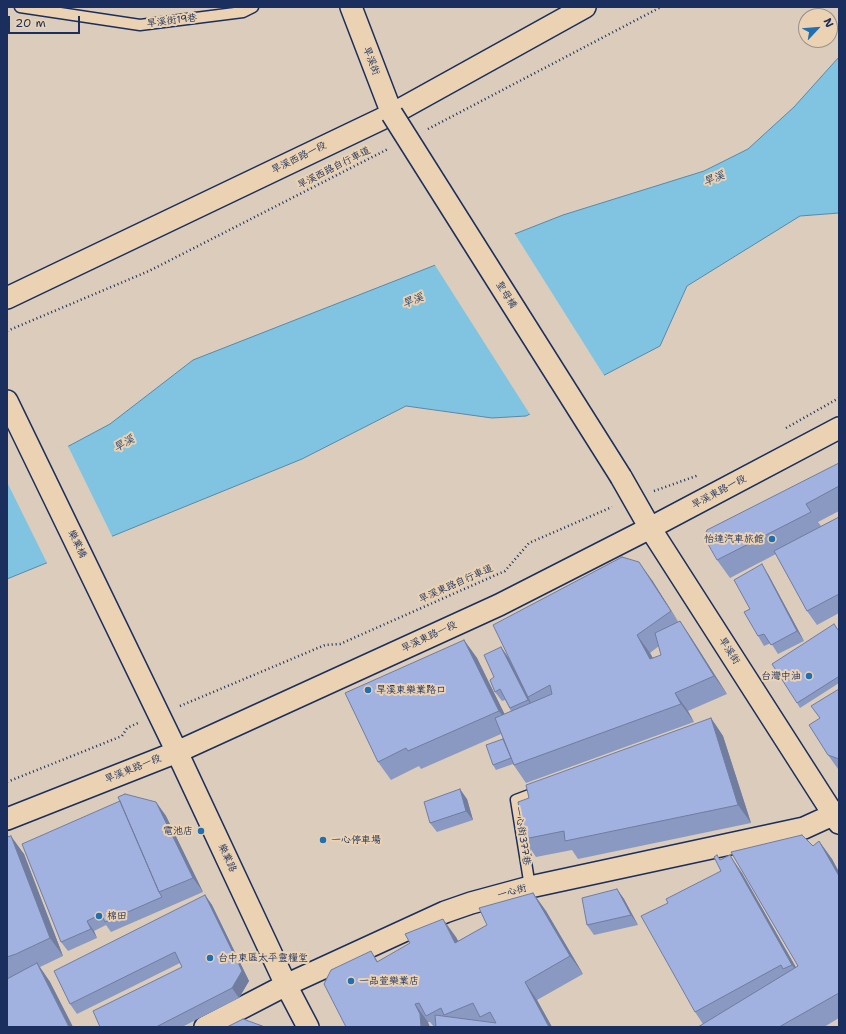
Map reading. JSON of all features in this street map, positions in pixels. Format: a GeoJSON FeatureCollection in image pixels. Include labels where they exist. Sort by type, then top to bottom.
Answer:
{"type":"FeatureCollection","features":[{"type":"Feature","properties":{"kind":"street","name":"旱溪街"},"geometry":{"type":"LineString","coordinates":[[350,7],[392,114]]}},
{"type":"Feature","properties":{"kind":"street","name":"旱溪西路一段"},"geometry":{"type":"LineString","coordinates":[[7,298],[392,114],[585,7]]}},
{"type":"Feature","properties":{"kind":"street","name":"聖母橋"},"geometry":{"type":"LineString","coordinates":[[392,114],[621,477]]}},
{"type":"Feature","properties":{"kind":"street","name":"樂業橋"},"geometry":{"type":"LineString","coordinates":[[7,401],[147,688]]}},
{"type":"Feature","properties":{"kind":"street","name":"旱溪東路一段"},"geometry":{"type":"LineString","coordinates":[[7,819],[178,752],[499,605],[650,528],[839,428]]}},
{"type":"Feature","properties":{"kind":"street","name":"旱溪街"},"geometry":{"type":"LineString","coordinates":[[621,477],[650,528],[837,817]]}},
{"type":"Feature","properties":{"kind":"street","name":"樂業路"},"geometry":{"type":"LineString","coordinates":[[147,688],[286,985],[308,1027]]}},
{"type":"Feature","properties":{"kind":"street","name":"一心街"},"geometry":{"type":"LineString","coordinates":[[205,1027],[286,985],[445,912],[530,887],[804,828],[837,817]]}},
{"type":"Feature","properties":{"kind":"lane","name":"旱溪街19巷"},"geometry":{"type":"LineString","coordinates":[[20,7],[140,25],[243,12],[253,7]]}},
{"type":"Feature","properties":{"kind":"lane","name":"一心街377巷"},"geometry":{"type":"LineString","coordinates":[[530,887],[516,800],[552,786]]}},
{"type":"Feature","properties":{"kind":"path"},"geometry":{"type":"LineString","coordinates":[[427,130],[661,7]]}},
{"type":"Feature","properties":{"kind":"path","name":"旱溪西路自行車道"},"geometry":{"type":"LineString","coordinates":[[7,331],[149,272],[391,148]]}},
{"type":"Feature","properties":{"kind":"path","name":"旱溪東路自行車道"},"geometry":{"type":"LineString","coordinates":[[326,645],[340,644],[506,571],[529,543],[604,510]]}},
{"type":"Feature","properties":{"kind":"water","name":"旱溪"},"geometry":{"type":"Polygon","coordinates":[[[839,57],[839,213],[800,216],[687,286],[660,346],[526,416],[492,418],[406,406],[302,459],[7,579],[7,479],[110,424],[193,360],[563,215],[704,171],[748,149],[794,107],[839,57]]]}},
{"type":"Feature","properties":{"kind":"pier"},"geometry":{"type":"Polygon","coordinates":[[[513,231],[605,377],[531,416],[433,262],[513,231]]]}},
{"type":"Feature","properties":{"kind":"pier"},"geometry":{"type":"Polygon","coordinates":[[[67,444],[113,538],[48,565],[7,482],[7,477],[67,444]]]}},
{"type":"Feature","properties":{"kind":"building"},"geometry":{"type":"Polygon","coordinates":[[[839,463],[839,486],[806,504],[811,512],[717,560],[704,537],[707,530],[839,463]]]}},
{"type":"Feature","properties":{"kind":"building"},"geometry":{"type":"Polygon","coordinates":[[[839,517],[839,594],[807,611],[774,551],[839,517]]]}},
{"type":"Feature","properties":{"kind":"building"},"geometry":{"type":"Polygon","coordinates":[[[622,557],[639,562],[671,611],[637,635],[650,659],[661,655],[655,633],[680,621],[714,676],[675,693],[681,704],[514,765],[495,718],[552,694],[550,685],[528,697],[493,625],[622,557]]]}},
{"type":"Feature","properties":{"kind":"building"},"geometry":{"type":"Polygon","coordinates":[[[762,564],[797,631],[771,645],[764,634],[758,636],[744,612],[750,609],[734,580],[762,564]]]}},
{"type":"Feature","properties":{"kind":"building","name":"台灣中油"},"geometry":{"type":"Polygon","coordinates":[[[834,624],[838,630],[839,629],[839,678],[838,677],[797,703],[772,664],[834,624]]]}},
{"type":"Feature","properties":{"kind":"building"},"geometry":{"type":"Polygon","coordinates":[[[464,640],[499,711],[408,751],[406,748],[378,762],[345,693],[464,640]]]}},
{"type":"Feature","properties":{"kind":"building"},"geometry":{"type":"Polygon","coordinates":[[[501,647],[528,700],[510,708],[500,689],[495,692],[490,680],[494,677],[484,655],[501,647]]]}},
{"type":"Feature","properties":{"kind":"building"},"geometry":{"type":"Polygon","coordinates":[[[839,689],[839,759],[828,755],[809,725],[820,718],[811,706],[839,689]]]}},
{"type":"Feature","properties":{"kind":"building"},"geometry":{"type":"Polygon","coordinates":[[[711,718],[738,805],[565,841],[564,831],[524,839],[518,802],[529,798],[526,785],[711,718]]]}},
{"type":"Feature","properties":{"kind":"building"},"geometry":{"type":"Polygon","coordinates":[[[503,739],[511,758],[493,765],[486,745],[503,739]]]}},
{"type":"Feature","properties":{"kind":"building"},"geometry":{"type":"Polygon","coordinates":[[[460,789],[466,811],[430,823],[424,802],[460,789]]]}},
{"type":"Feature","properties":{"kind":"building"},"geometry":{"type":"Polygon","coordinates":[[[125,794],[156,802],[193,878],[159,892],[118,797],[125,794]]]}},
{"type":"Feature","properties":{"kind":"building"},"geometry":{"type":"Polygon","coordinates":[[[120,801],[162,897],[105,922],[101,914],[87,921],[91,929],[61,942],[22,844],[120,801]]]}},
{"type":"Feature","properties":{"kind":"building"},"geometry":{"type":"Polygon","coordinates":[[[802,835],[813,846],[819,841],[839,876],[839,993],[779,1027],[698,1027],[798,966],[731,852],[802,835]]]}},
{"type":"Feature","properties":{"kind":"building"},"geometry":{"type":"Polygon","coordinates":[[[11,836],[50,938],[7,957],[7,837],[11,836]]]}},
{"type":"Feature","properties":{"kind":"building"},"geometry":{"type":"Polygon","coordinates":[[[717,855],[720,860],[730,855],[792,965],[783,969],[781,965],[695,1012],[641,916],[668,903],[666,899],[721,871],[714,857],[717,855]]]}},
{"type":"Feature","properties":{"kind":"building"},"geometry":{"type":"Polygon","coordinates":[[[617,889],[631,915],[587,925],[582,898],[617,889]]]}},
{"type":"Feature","properties":{"kind":"building"},"geometry":{"type":"Polygon","coordinates":[[[533,893],[570,956],[525,982],[549,1027],[436,1027],[435,1015],[496,1023],[490,1012],[480,1017],[473,1003],[444,1015],[441,1008],[426,1016],[419,1003],[415,1004],[420,1014],[421,1027],[346,1027],[324,984],[331,970],[371,951],[377,962],[410,943],[405,934],[443,919],[455,943],[487,925],[479,908],[533,893]]]}},
{"type":"Feature","properties":{"kind":"building"},"geometry":{"type":"Polygon","coordinates":[[[205,895],[242,971],[232,988],[156,1027],[100,1027],[93,1011],[182,967],[175,952],[70,1004],[54,971],[205,895]]]}},
{"type":"Feature","properties":{"kind":"building"},"geometry":{"type":"Polygon","coordinates":[[[37,963],[69,1027],[7,1027],[7,979],[37,963]]]}},
{"type":"Feature","properties":{"kind":"building"},"geometry":{"type":"Polygon","coordinates":[[[243,1019],[265,1027],[227,1027],[243,1019]]]}},
{"type":"Feature","properties":{"kind":"place","name":"怡達汽車旅館"},"geometry":{"type":"Point","coordinates":[772,539]}},
{"type":"Feature","properties":{"kind":"place","name":"台灣中油"},"geometry":{"type":"Point","coordinates":[809,676]}},
{"type":"Feature","properties":{"kind":"place","name":"旱溪東樂業路口"},"geometry":{"type":"Point","coordinates":[368,690]}},
{"type":"Feature","properties":{"kind":"place","name":"電池店"},"geometry":{"type":"Point","coordinates":[201,831]}},
{"type":"Feature","properties":{"kind":"place","name":"一心停車場"},"geometry":{"type":"Point","coordinates":[323,840]}},
{"type":"Feature","properties":{"kind":"place","name":"棉田"},"geometry":{"type":"Point","coordinates":[99,916]}},
{"type":"Feature","properties":{"kind":"place","name":"台中東區太平靈糧堂"},"geometry":{"type":"Point","coordinates":[210,958]}},
{"type":"Feature","properties":{"kind":"place","name":"一品萱樂業店"},"geometry":{"type":"Point","coordinates":[351,981]}}]}
